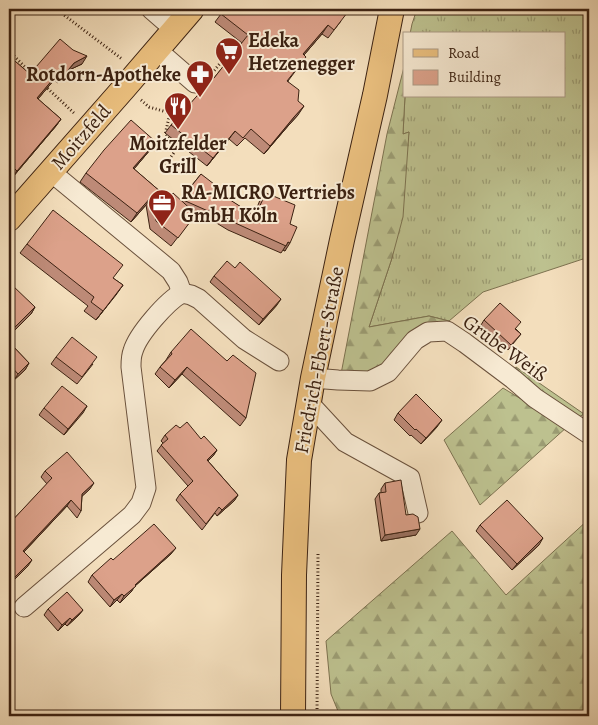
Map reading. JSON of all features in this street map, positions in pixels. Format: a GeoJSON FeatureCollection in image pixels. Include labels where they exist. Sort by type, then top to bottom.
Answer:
{"type":"FeatureCollection","features":[{"type":"Feature","properties":{"kind":"main road","name":"Moitzfeld"},"geometry":{"type":"LineString","coordinates":[[9,219],[192,9]]}},
{"type":"Feature","properties":{"kind":"main road","name":"Friedrich-Ebert-Straße"},"geometry":{"type":"LineString","coordinates":[[293,716],[294,575],[299,460],[308,402],[392,9]]}},
{"type":"Feature","properties":{"kind":"street"},"geometry":{"type":"LineString","coordinates":[[152,9],[174,29]]}},
{"type":"Feature","properties":{"kind":"street"},"geometry":{"type":"LineString","coordinates":[[157,50],[195,83]]}},
{"type":"Feature","properties":{"kind":"street"},"geometry":{"type":"LineString","coordinates":[[51,172],[171,271],[182,293]]}},
{"type":"Feature","properties":{"kind":"street"},"geometry":{"type":"LineString","coordinates":[[24,607],[132,515],[141,503],[146,488],[131,367],[132,352],[143,332],[176,297],[182,293],[190,294],[199,299],[244,339],[279,361]]}},
{"type":"Feature","properties":{"kind":"street","name":"Grube Weiß"},"geometry":{"type":"LineString","coordinates":[[313,378],[370,380],[388,372],[415,340],[428,332],[447,332],[465,343],[535,398],[589,434]]}},
{"type":"Feature","properties":{"kind":"street"},"geometry":{"type":"LineString","coordinates":[[308,402],[345,442],[410,478],[418,513]]}},
{"type":"Feature","properties":{"kind":"path"},"geometry":{"type":"LineString","coordinates":[[9,20],[18,9]]}},
{"type":"Feature","properties":{"kind":"path"},"geometry":{"type":"LineString","coordinates":[[56,9],[131,79],[149,107],[170,113]]}},
{"type":"Feature","properties":{"kind":"path"},"geometry":{"type":"LineString","coordinates":[[230,52],[233,47]]}},
{"type":"Feature","properties":{"kind":"path"},"geometry":{"type":"LineString","coordinates":[[9,51],[37,79]]}},
{"type":"Feature","properties":{"kind":"path"},"geometry":{"type":"LineString","coordinates":[[44,86],[74,114],[93,123]]}},
{"type":"Feature","properties":{"kind":"path"},"geometry":{"type":"LineString","coordinates":[[162,168],[178,148]]}},
{"type":"Feature","properties":{"kind":"path"},"geometry":{"type":"LineString","coordinates":[[317,716],[318,551]]}},
{"type":"Feature","properties":{"kind":"green space"},"geometry":{"type":"Polygon","coordinates":[[[417,9],[505,9],[506,11],[525,9],[589,9],[589,257],[483,292],[449,321],[429,316],[369,327],[392,258],[409,132],[403,134],[405,98],[566,98],[566,32],[410,32],[417,9]]]}},
{"type":"Feature","properties":{"kind":"green space"},"geometry":{"type":"Polygon","coordinates":[[[403,71],[403,98],[405,98],[403,134],[409,132],[403,217],[392,258],[369,327],[429,316],[449,321],[450,326],[370,377],[341,374],[387,134],[403,71]]]}},
{"type":"Feature","properties":{"kind":"green space"},"geometry":{"type":"Polygon","coordinates":[[[516,367],[584,414],[579,417],[513,372],[516,367]]]}},
{"type":"Feature","properties":{"kind":"green space"},"geometry":{"type":"Polygon","coordinates":[[[503,388],[567,427],[480,505],[444,440],[503,388]]]}},
{"type":"Feature","properties":{"kind":"green space"},"geometry":{"type":"Polygon","coordinates":[[[589,519],[589,716],[340,716],[331,694],[326,641],[452,531],[506,595],[589,519]]]}},
{"type":"Feature","properties":{"kind":"building"},"geometry":{"type":"Polygon","coordinates":[[[225,9],[342,9],[347,13],[334,30],[328,25],[303,54],[306,57],[287,81],[299,90],[298,101],[304,106],[270,146],[251,129],[243,138],[235,131],[213,158],[171,125],[214,78],[248,35],[221,14],[225,9]]]}},
{"type":"Feature","properties":{"kind":"building"},"geometry":{"type":"Polygon","coordinates":[[[60,39],[73,50],[87,56],[74,63],[63,76],[59,72],[37,98],[61,119],[17,171],[15,169],[9,176],[9,56],[30,74],[60,39]]]}},
{"type":"Feature","properties":{"kind":"building"},"geometry":{"type":"Polygon","coordinates":[[[131,120],[156,142],[133,168],[169,199],[173,193],[196,214],[178,238],[156,221],[152,196],[137,213],[86,173],[131,120]]]}},
{"type":"Feature","properties":{"kind":"building"},"geometry":{"type":"Polygon","coordinates":[[[201,174],[223,191],[221,194],[255,216],[266,193],[295,205],[290,224],[297,227],[290,243],[288,242],[286,246],[233,222],[211,208],[208,211],[181,199],[201,174]]]}},
{"type":"Feature","properties":{"kind":"building"},"geometry":{"type":"Polygon","coordinates":[[[53,210],[123,265],[113,278],[123,285],[103,311],[91,302],[94,297],[27,244],[53,210]]]}},
{"type":"Feature","properties":{"kind":"building"},"geometry":{"type":"Polygon","coordinates":[[[227,261],[235,268],[240,262],[281,299],[263,319],[214,276],[227,261]]]}},
{"type":"Feature","properties":{"kind":"building"},"geometry":{"type":"Polygon","coordinates":[[[9,284],[35,307],[14,328],[9,323],[9,284]]]}},
{"type":"Feature","properties":{"kind":"building"},"geometry":{"type":"Polygon","coordinates":[[[500,303],[521,322],[515,329],[521,334],[511,345],[484,320],[500,303]]]}},
{"type":"Feature","properties":{"kind":"building"},"geometry":{"type":"Polygon","coordinates":[[[191,329],[227,361],[233,355],[256,373],[246,418],[187,367],[175,380],[160,367],[191,329]]]}},
{"type":"Feature","properties":{"kind":"building"},"geometry":{"type":"Polygon","coordinates":[[[72,337],[97,357],[82,377],[56,357],[72,337]]]}},
{"type":"Feature","properties":{"kind":"building"},"geometry":{"type":"Polygon","coordinates":[[[9,342],[29,363],[18,374],[9,364],[9,342]]]}},
{"type":"Feature","properties":{"kind":"building"},"geometry":{"type":"Polygon","coordinates":[[[62,386],[87,406],[68,429],[44,408],[62,386]]]}},
{"type":"Feature","properties":{"kind":"building"},"geometry":{"type":"Polygon","coordinates":[[[416,394],[442,420],[426,438],[398,413],[416,394]]]}},
{"type":"Feature","properties":{"kind":"building"},"geometry":{"type":"Polygon","coordinates":[[[187,422],[201,439],[204,436],[217,450],[207,460],[238,495],[222,510],[219,507],[206,524],[180,494],[193,481],[161,445],[168,439],[165,435],[176,425],[180,428],[187,422]]]}},
{"type":"Feature","properties":{"kind":"building"},"geometry":{"type":"Polygon","coordinates":[[[67,452],[94,483],[82,494],[81,511],[71,500],[23,551],[32,560],[14,578],[9,573],[9,524],[52,478],[45,471],[67,452]]]}},
{"type":"Feature","properties":{"kind":"building"},"geometry":{"type":"Polygon","coordinates":[[[401,480],[406,515],[413,514],[418,517],[420,529],[385,535],[379,493],[386,492],[385,483],[401,480]]]}},
{"type":"Feature","properties":{"kind":"building"},"geometry":{"type":"Polygon","coordinates":[[[507,500],[543,538],[517,564],[480,525],[507,500]]]}},
{"type":"Feature","properties":{"kind":"building"},"geometry":{"type":"Polygon","coordinates":[[[154,524],[176,548],[136,586],[124,596],[122,594],[114,600],[92,575],[111,558],[113,560],[154,524]]]}},
{"type":"Feature","properties":{"kind":"building"},"geometry":{"type":"Polygon","coordinates":[[[67,592],[83,610],[72,620],[70,618],[62,625],[48,609],[67,592]]]}},
{"type":"Feature","properties":{"kind":"place","name":"Edeka Hetzenegger"},"geometry":{"type":"Point","coordinates":[229,75]}},
{"type":"Feature","properties":{"kind":"place","name":"Rotdorn-Apotheke"},"geometry":{"type":"Point","coordinates":[200,98]}},
{"type":"Feature","properties":{"kind":"place","name":"Moitzfelder Grill"},"geometry":{"type":"Point","coordinates":[178,130]}},
{"type":"Feature","properties":{"kind":"place","name":"RA-MICRO Vertriebs GmbH Köln"},"geometry":{"type":"Point","coordinates":[162,227]}}]}
